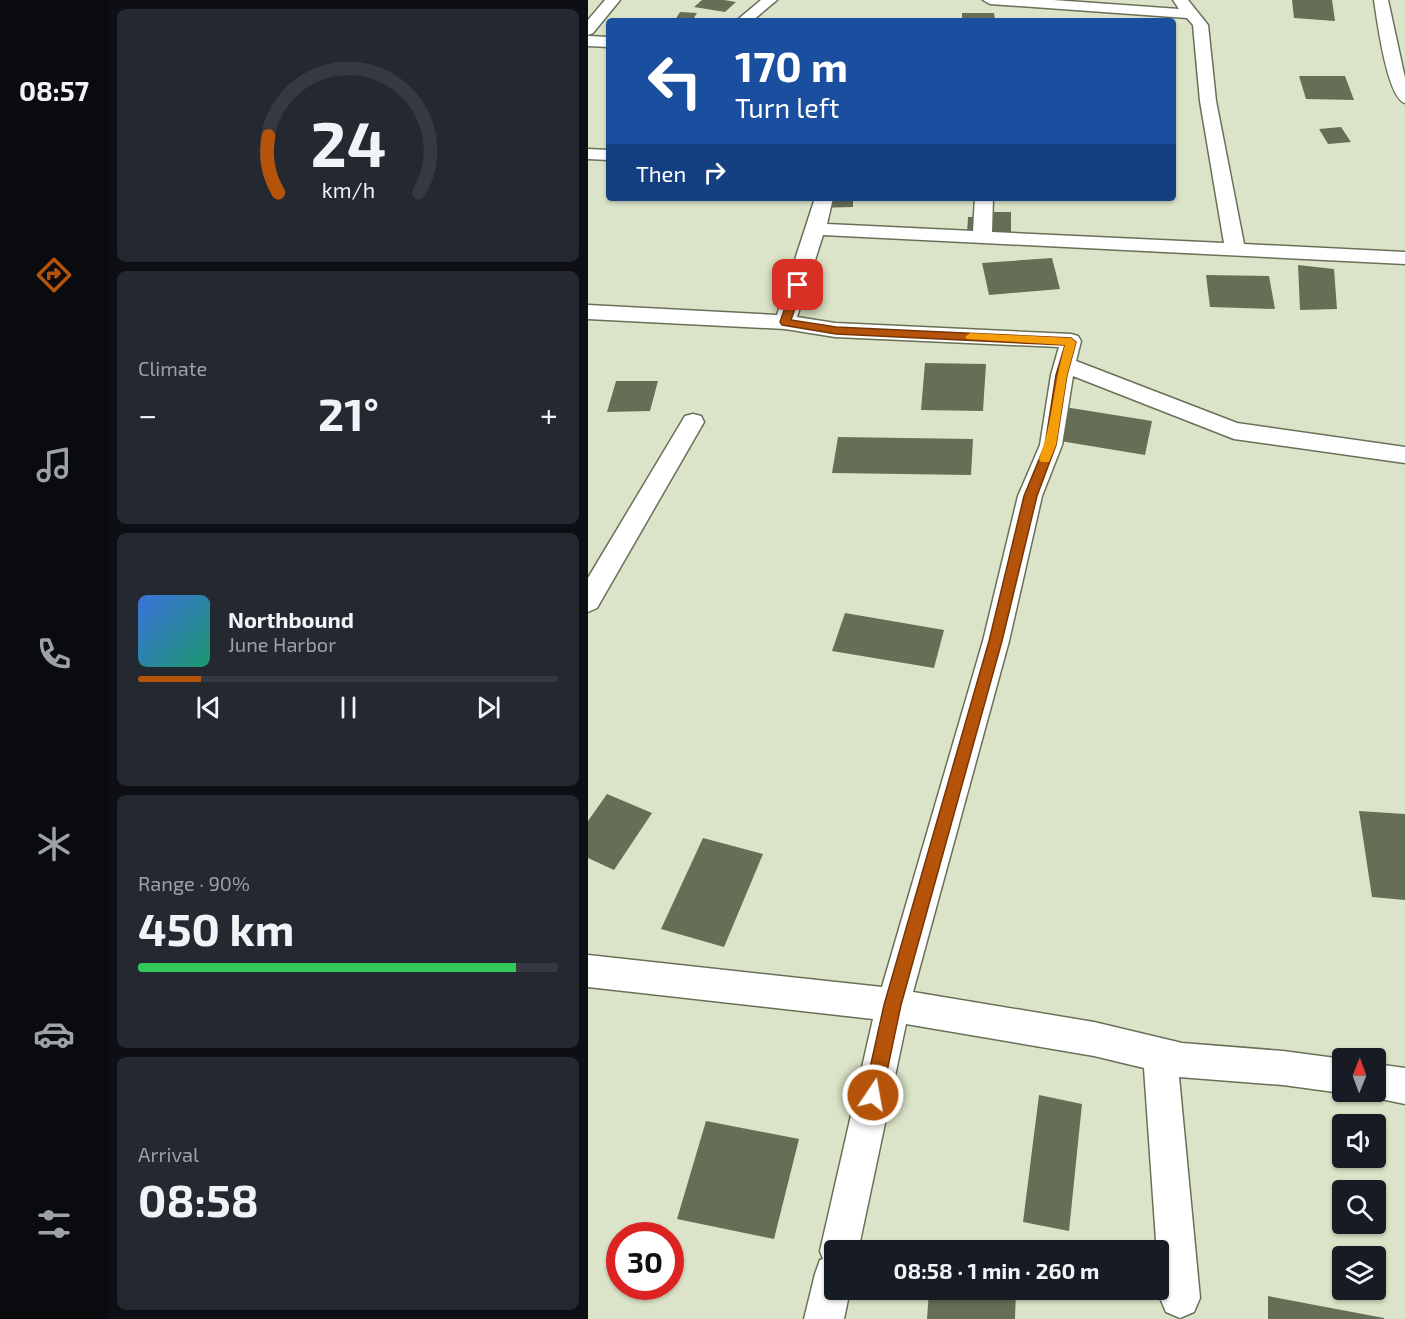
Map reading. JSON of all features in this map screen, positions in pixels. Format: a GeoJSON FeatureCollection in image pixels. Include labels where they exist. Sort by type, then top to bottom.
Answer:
{"type":"FeatureCollection","features":[{"type":"Feature","properties":{"kind":"street"},"geometry":{"type":"LineString","coordinates":[[588,30],[613,0]]}},
{"type":"Feature","properties":{"kind":"street"},"geometry":{"type":"LineString","coordinates":[[747,18],[770,0]]}},
{"type":"Feature","properties":{"kind":"street"},"geometry":{"type":"LineString","coordinates":[[990,0],[1191,14]]}},
{"type":"Feature","properties":{"kind":"street"},"geometry":{"type":"LineString","coordinates":[[1180,0],[1200,25],[1209,100],[1235,250]]}},
{"type":"Feature","properties":{"kind":"street"},"geometry":{"type":"LineString","coordinates":[[1381,0],[1397,78],[1405,98]]}},
{"type":"Feature","properties":{"kind":"street"},"geometry":{"type":"LineString","coordinates":[[588,42],[606,42]]}},
{"type":"Feature","properties":{"kind":"street"},"geometry":{"type":"LineString","coordinates":[[588,154],[606,155]]}},
{"type":"Feature","properties":{"kind":"street"},"geometry":{"type":"LineString","coordinates":[[785,322],[823,201]]}},
{"type":"Feature","properties":{"kind":"street"},"geometry":{"type":"LineString","coordinates":[[982,237],[984,201]]}},
{"type":"Feature","properties":{"kind":"street"},"geometry":{"type":"LineString","coordinates":[[816,229],[1405,258]]}},
{"type":"Feature","properties":{"kind":"street"},"geometry":{"type":"LineString","coordinates":[[588,312],[785,322],[836,330],[1071,342],[1051,445],[1030,496],[996,641],[892,1005],[841,1240]]}},
{"type":"Feature","properties":{"kind":"street"},"geometry":{"type":"LineString","coordinates":[[1065,365],[1234,431],[1405,455]]}},
{"type":"Feature","properties":{"kind":"street"},"geometry":{"type":"LineString","coordinates":[[588,601],[693,422]]}},
{"type":"Feature","properties":{"kind":"street"},"geometry":{"type":"LineString","coordinates":[[588,971],[892,1005],[1094,1039],[1182,1060],[1283,1068],[1332,1075]]}},
{"type":"Feature","properties":{"kind":"street"},"geometry":{"type":"LineString","coordinates":[[1160,1054],[1180,1298]]}},
{"type":"Feature","properties":{"kind":"street"},"geometry":{"type":"LineString","coordinates":[[1386,1083],[1405,1086]]}},
{"type":"Feature","properties":{"kind":"street"},"geometry":{"type":"LineString","coordinates":[[824,1319],[828,1300]]}},
{"type":"Feature","properties":{"kind":"building"},"geometry":{"type":"Polygon","coordinates":[[[702,0],[736,2],[725,12],[694,7],[702,0]]]}},
{"type":"Feature","properties":{"kind":"building"},"geometry":{"type":"Polygon","coordinates":[[[1292,0],[1332,0],[1335,21],[1294,18],[1292,0]]]}},
{"type":"Feature","properties":{"kind":"building"},"geometry":{"type":"Polygon","coordinates":[[[680,12],[697,13],[694,18],[676,18],[680,12]]]}},
{"type":"Feature","properties":{"kind":"building"},"geometry":{"type":"Polygon","coordinates":[[[962,13],[994,13],[995,18],[962,18],[962,13]]]}},
{"type":"Feature","properties":{"kind":"building"},"geometry":{"type":"Polygon","coordinates":[[[1299,76],[1345,76],[1354,100],[1306,99],[1299,76]]]}},
{"type":"Feature","properties":{"kind":"building"},"geometry":{"type":"Polygon","coordinates":[[[1341,127],[1351,142],[1328,144],[1319,129],[1341,127]]]}},
{"type":"Feature","properties":{"kind":"building"},"geometry":{"type":"Polygon","coordinates":[[[816,201],[853,201],[853,207],[815,208],[816,201]]]}},
{"type":"Feature","properties":{"kind":"building"},"geometry":{"type":"Polygon","coordinates":[[[985,212],[1011,212],[1011,234],[967,234],[968,217],[985,217],[985,212]]]}},
{"type":"Feature","properties":{"kind":"building"},"geometry":{"type":"Polygon","coordinates":[[[1052,258],[1060,289],[989,295],[982,263],[1052,258]]]}},
{"type":"Feature","properties":{"kind":"building"},"geometry":{"type":"Polygon","coordinates":[[[1298,265],[1334,269],[1337,309],[1300,310],[1298,265]]]}},
{"type":"Feature","properties":{"kind":"building"},"geometry":{"type":"Polygon","coordinates":[[[1206,275],[1269,276],[1275,309],[1210,307],[1206,275]]]}},
{"type":"Feature","properties":{"kind":"building"},"geometry":{"type":"Polygon","coordinates":[[[925,363],[986,364],[983,411],[921,410],[925,363]]]}},
{"type":"Feature","properties":{"kind":"building"},"geometry":{"type":"Polygon","coordinates":[[[616,381],[658,381],[650,411],[607,412],[616,381]]]}},
{"type":"Feature","properties":{"kind":"building"},"geometry":{"type":"Polygon","coordinates":[[[1052,405],[1152,421],[1145,455],[1042,438],[1052,405]]]}},
{"type":"Feature","properties":{"kind":"building"},"geometry":{"type":"Polygon","coordinates":[[[838,437],[973,439],[971,475],[832,473],[838,437]]]}},
{"type":"Feature","properties":{"kind":"building"},"geometry":{"type":"Polygon","coordinates":[[[845,613],[944,630],[934,668],[832,651],[845,613]]]}},
{"type":"Feature","properties":{"kind":"building"},"geometry":{"type":"Polygon","coordinates":[[[607,794],[652,813],[614,870],[588,858],[588,821],[607,794]]]}},
{"type":"Feature","properties":{"kind":"building"},"geometry":{"type":"Polygon","coordinates":[[[1359,811],[1405,814],[1405,900],[1372,897],[1359,811]]]}},
{"type":"Feature","properties":{"kind":"building"},"geometry":{"type":"Polygon","coordinates":[[[703,838],[763,854],[724,947],[661,929],[703,838]]]}},
{"type":"Feature","properties":{"kind":"building"},"geometry":{"type":"Polygon","coordinates":[[[1039,1095],[1082,1104],[1069,1231],[1023,1222],[1039,1095]]]}},
{"type":"Feature","properties":{"kind":"building"},"geometry":{"type":"Polygon","coordinates":[[[706,1121],[799,1139],[774,1239],[677,1219],[706,1121]]]}},
{"type":"Feature","properties":{"kind":"building"},"geometry":{"type":"Polygon","coordinates":[[[1268,1296],[1384,1318],[1384,1319],[1268,1319],[1268,1296]]]}},
{"type":"Feature","properties":{"kind":"building"},"geometry":{"type":"Polygon","coordinates":[[[928,1300],[1016,1300],[1015,1319],[927,1319],[928,1300]]]}},
{"type":"Feature","properties":{"kind":"slow traffic"},"geometry":{"type":"LineString","coordinates":[[970,337],[1071,342],[1062,375],[1051,445],[1045,459]]}},
{"type":"Feature","properties":{"kind":"route"},"geometry":{"type":"LineString","coordinates":[[798,285],[785,322],[836,330],[1071,342],[1062,375],[1051,445],[1030,496],[996,641],[892,1005],[873,1095]]}}]}
